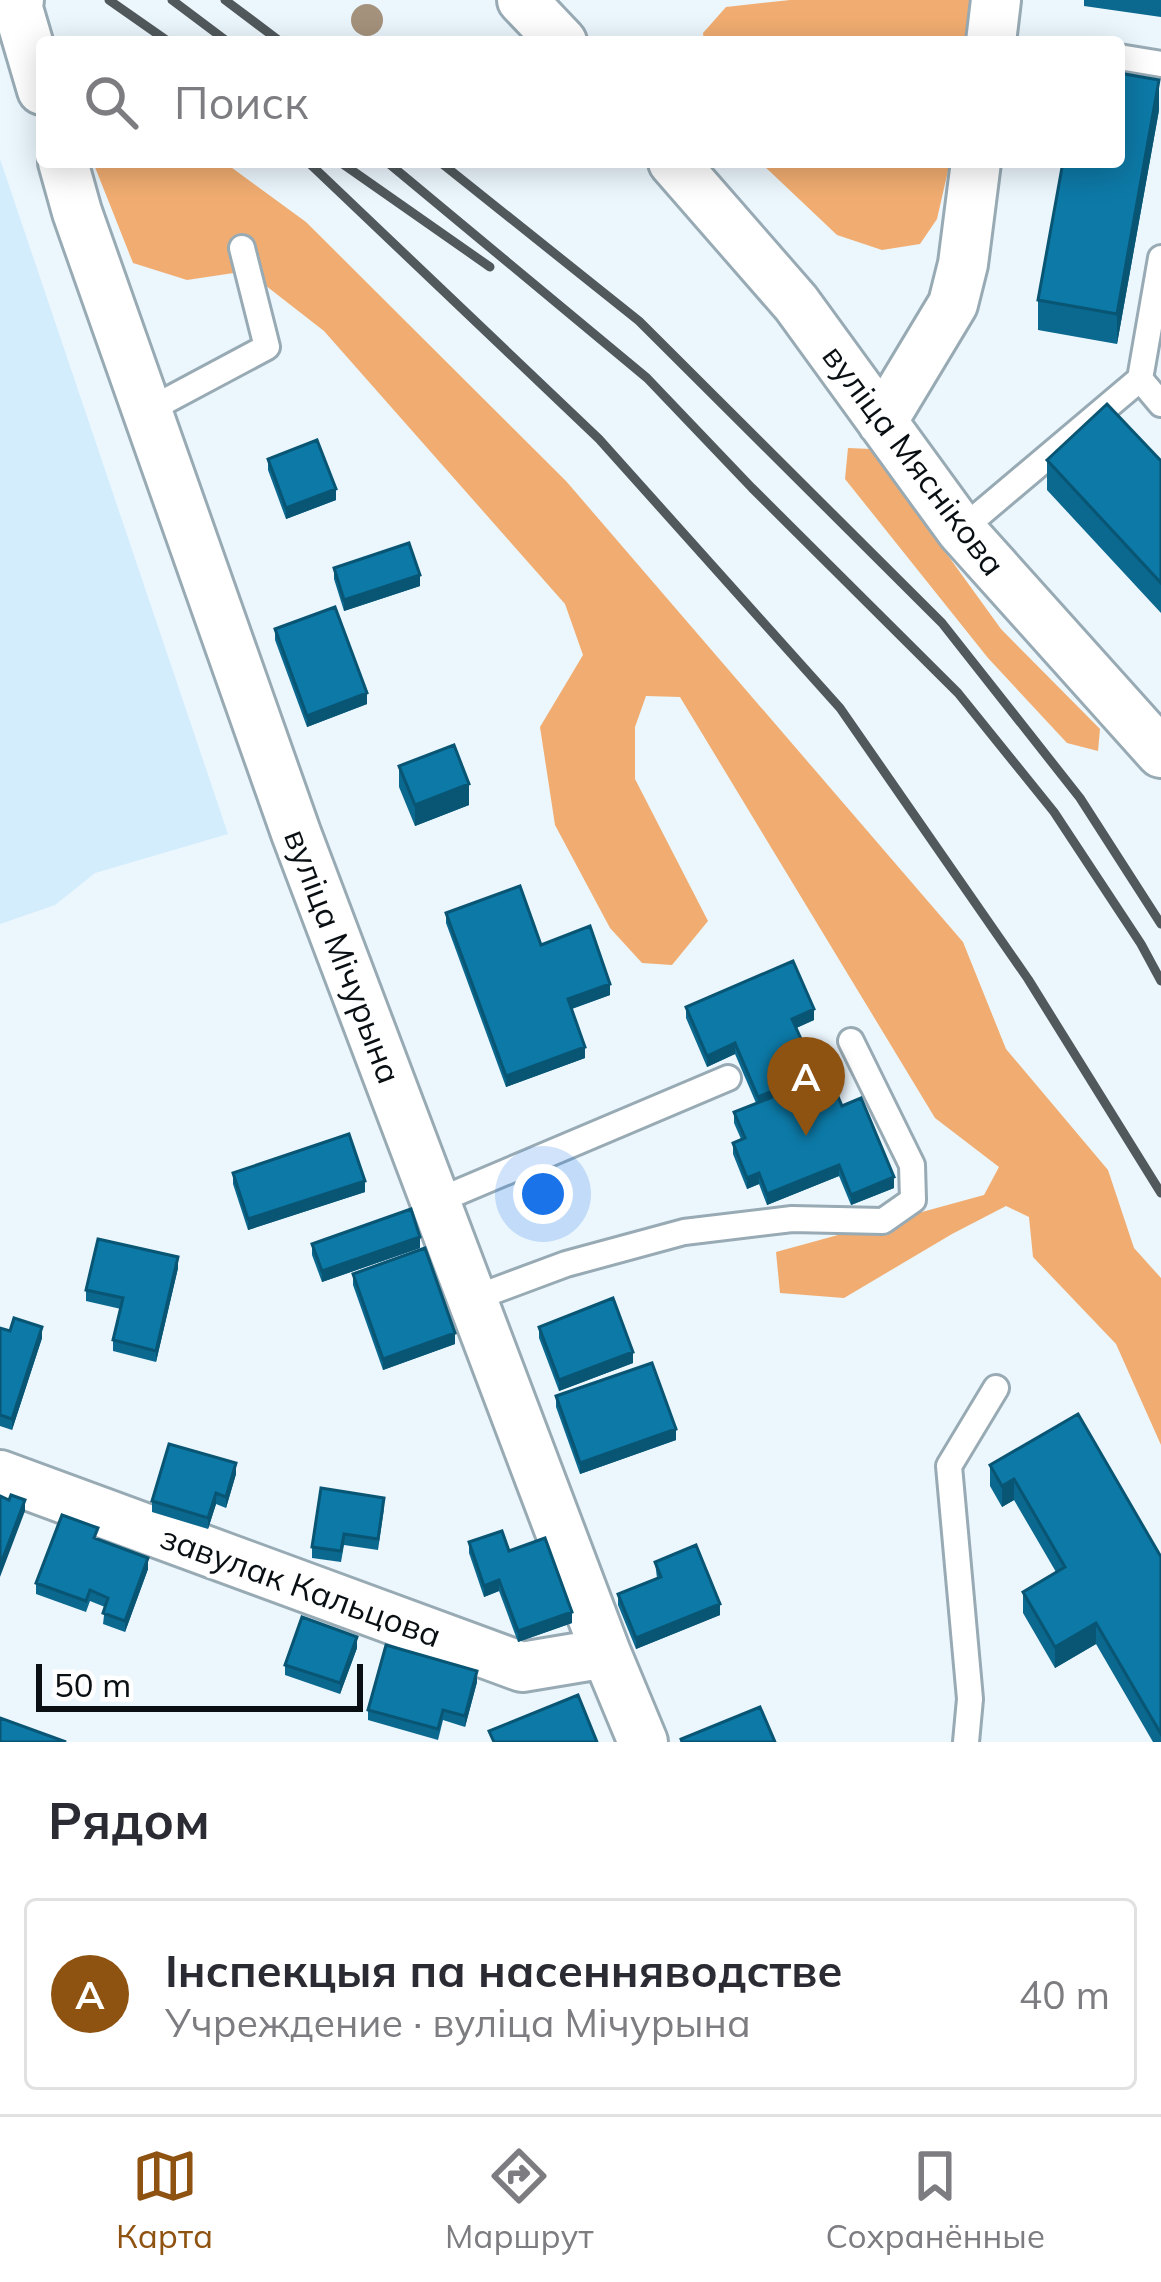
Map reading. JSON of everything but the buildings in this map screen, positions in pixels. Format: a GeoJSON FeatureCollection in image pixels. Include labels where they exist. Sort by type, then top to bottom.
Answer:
{"type":"FeatureCollection","features":[{"type":"Feature","properties":{"kind":"street"},"geometry":{"type":"LineString","coordinates":[[522,0],[556,36]]}},
{"type":"Feature","properties":{"kind":"street"},"geometry":{"type":"LineString","coordinates":[[12,6],[36,73]]}},
{"type":"Feature","properties":{"kind":"street","name":"вуліца Мічурына"},"geometry":{"type":"LineString","coordinates":[[65,168],[296,832],[643,1742]]}},
{"type":"Feature","properties":{"kind":"street","name":"вуліца Мяснікова"},"geometry":{"type":"LineString","coordinates":[[679,168],[796,303],[961,530],[1161,753]]}},
{"type":"Feature","properties":{"kind":"street"},"geometry":{"type":"LineString","coordinates":[[882,422],[953,304],[975,168]]}},
{"type":"Feature","properties":{"kind":"street","name":"завулак Кальцова"},"geometry":{"type":"LineString","coordinates":[[0,1475],[522,1667],[606,1653]]}},
{"type":"Feature","properties":{"kind":"lane"},"geometry":{"type":"LineString","coordinates":[[1125,58],[1161,64]]}},
{"type":"Feature","properties":{"kind":"lane"},"geometry":{"type":"LineString","coordinates":[[147,411],[267,347],[242,248]]}},
{"type":"Feature","properties":{"kind":"lane"},"geometry":{"type":"LineString","coordinates":[[961,530],[1140,379],[1161,258]]}},
{"type":"Feature","properties":{"kind":"lane"},"geometry":{"type":"LineString","coordinates":[[1140,379],[1161,404]]}},
{"type":"Feature","properties":{"kind":"lane"},"geometry":{"type":"LineString","coordinates":[[472,1299],[566,1264],[684,1232],[792,1219],[883,1221],[913,1199],[912,1166],[850,1041]]}},
{"type":"Feature","properties":{"kind":"lane"},"geometry":{"type":"LineString","coordinates":[[436,1202],[728,1078]]}},
{"type":"Feature","properties":{"kind":"lane"},"geometry":{"type":"LineString","coordinates":[[966,1742],[970,1699],[949,1466],[996,1388]]}},
{"type":"Feature","properties":{"kind":"shaded area"},"geometry":{"type":"Polygon","coordinates":[[[790,0],[976,0],[971,36],[703,36],[726,7],[790,0]]]}},
{"type":"Feature","properties":{"kind":"shaded area"},"geometry":{"type":"Polygon","coordinates":[[[0,159],[228,834],[95,873],[55,905],[0,924],[0,159]]]}},
{"type":"Feature","properties":{"kind":"shaded area"},"geometry":{"type":"Polygon","coordinates":[[[95,168],[232,168],[306,222],[566,481],[963,942],[1006,1049],[1108,1170],[1134,1248],[1161,1278],[1161,1445],[1116,1344],[1033,1257],[1029,1217],[1006,1206],[844,1298],[780,1293],[776,1252],[984,1195],[999,1167],[935,1118],[680,697],[646,696],[635,727],[635,779],[708,921],[672,965],[642,963],[610,928],[555,825],[540,727],[583,655],[565,604],[324,331],[247,271],[187,280],[133,263],[95,168]]]}},
{"type":"Feature","properties":{"kind":"shaded area"},"geometry":{"type":"Polygon","coordinates":[[[766,168],[949,168],[937,219],[920,244],[882,250],[837,235],[766,168]]]}},
{"type":"Feature","properties":{"kind":"shaded area"},"geometry":{"type":"Polygon","coordinates":[[[848,448],[871,449],[1001,629],[1100,729],[1098,751],[1067,743],[988,658],[845,479],[848,448]]]}},
{"type":"Feature","properties":{"kind":"railway"},"geometry":{"type":"LineString","coordinates":[[109,0],[160,36]]}},
{"type":"Feature","properties":{"kind":"railway"},"geometry":{"type":"LineString","coordinates":[[172,0],[220,36]]}},
{"type":"Feature","properties":{"kind":"railway"},"geometry":{"type":"LineString","coordinates":[[225,0],[273,36]]}},
{"type":"Feature","properties":{"kind":"railway"},"geometry":{"type":"LineString","coordinates":[[314,168],[599,439],[840,708],[1028,979],[1161,1193]]}},
{"type":"Feature","properties":{"kind":"railway"},"geometry":{"type":"LineString","coordinates":[[349,168],[490,267]]}},
{"type":"Feature","properties":{"kind":"railway"},"geometry":{"type":"LineString","coordinates":[[394,168],[647,378],[958,693],[1054,812],[1161,981]]}},
{"type":"Feature","properties":{"kind":"railway"},"geometry":{"type":"LineString","coordinates":[[448,168],[639,321],[942,623],[1080,798],[1161,924]]}},
{"type":"Feature","properties":{"kind":"place","name":"Інспекцыя па насенняводстве"},"geometry":{"type":"Point","coordinates":[806,1136]}}]}
